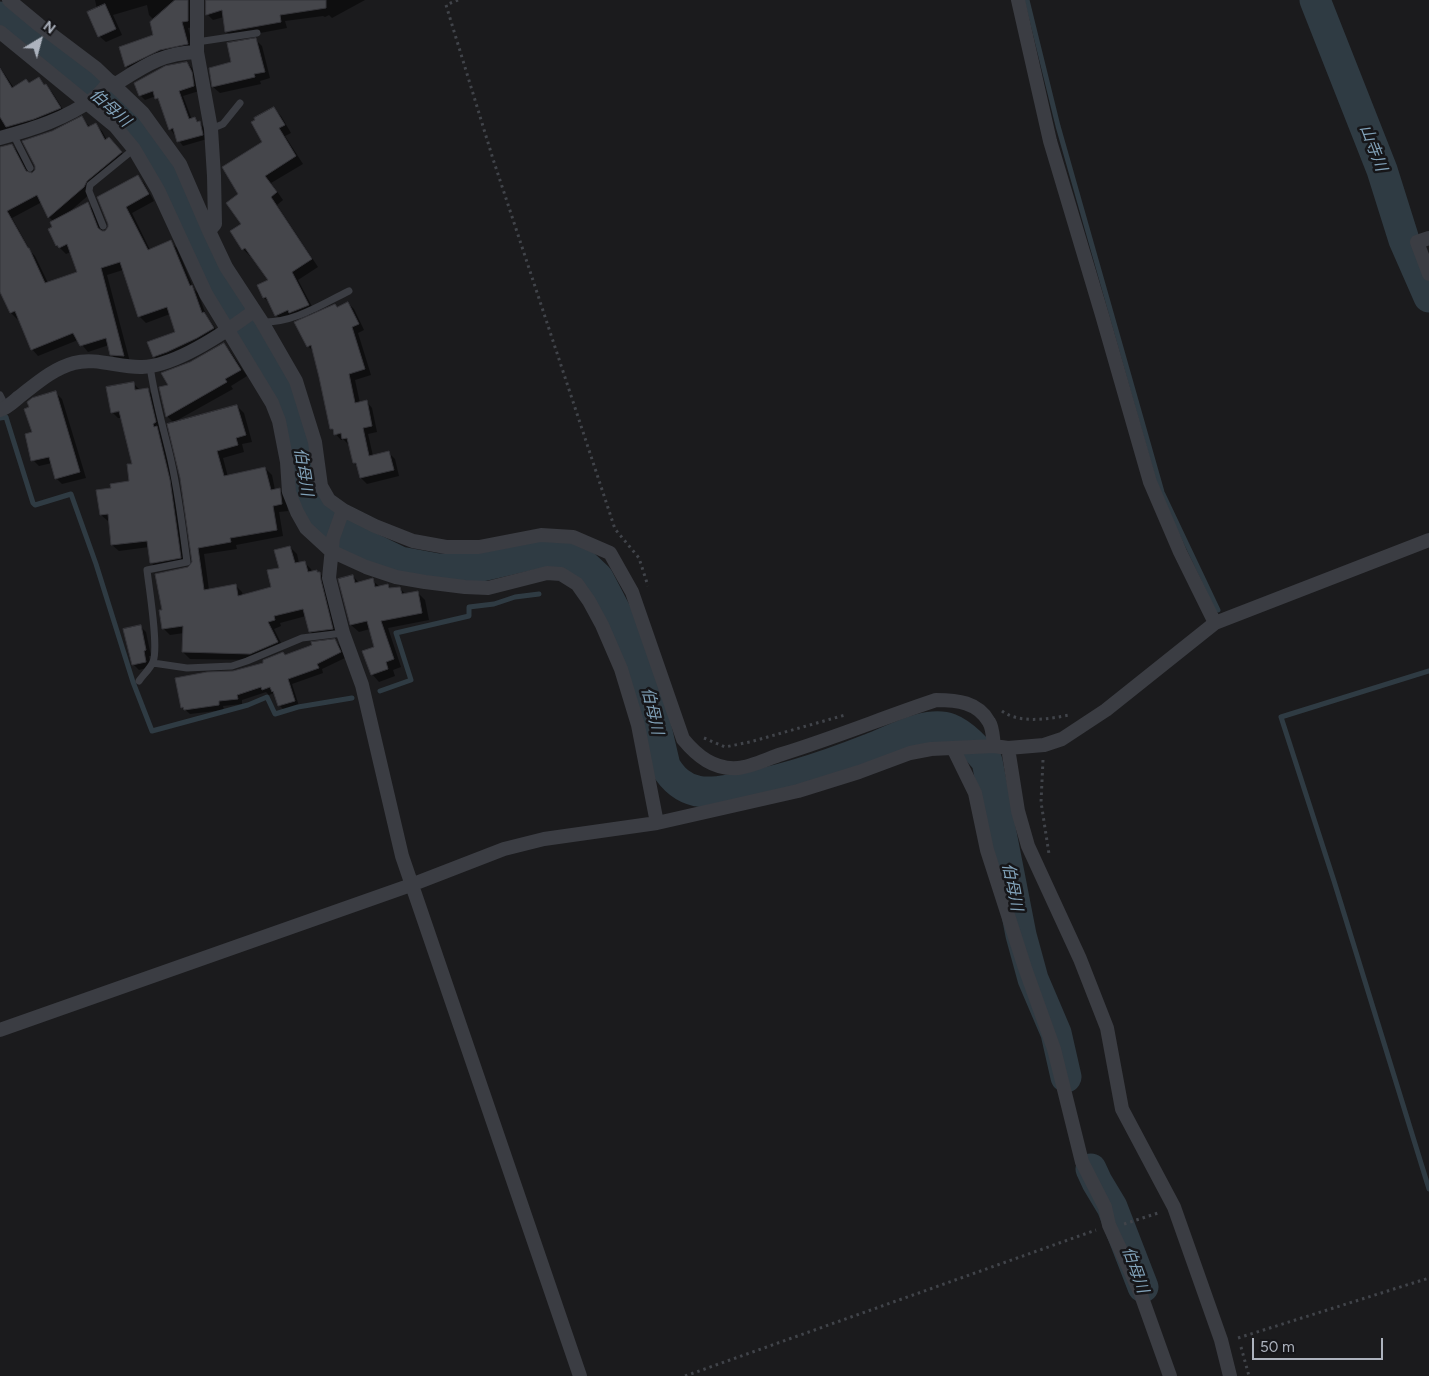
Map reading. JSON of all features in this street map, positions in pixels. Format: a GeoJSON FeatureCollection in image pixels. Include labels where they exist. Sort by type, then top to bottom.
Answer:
{"type":"FeatureCollection","features":[{"type":"Feature","properties":{"kind":"street"},"geometry":{"type":"LineString","coordinates":[[9,0],[39,26],[96,68],[112,83],[142,113],[180,164],[226,267],[258,316],[296,381],[315,442],[320,486],[341,514],[413,541],[446,547],[479,547],[541,535],[573,537],[610,553],[632,592],[683,738],[703,760],[713,764],[738,768],[797,750],[936,700],[961,700],[978,708],[990,723],[1001,747],[1028,846],[1080,959],[1107,1028],[1122,1109],[1174,1207],[1221,1340],[1230,1376]]}},
{"type":"Feature","properties":{"kind":"street"},"geometry":{"type":"LineString","coordinates":[[197,0],[197,47],[210,129],[214,176],[215,224],[209,231]]}},
{"type":"Feature","properties":{"kind":"street"},"geometry":{"type":"LineString","coordinates":[[1018,0],[1050,142],[1150,482],[1180,552],[1215,623]]}},
{"type":"Feature","properties":{"kind":"street"},"geometry":{"type":"LineString","coordinates":[[0,32],[115,126],[134,149],[158,190],[206,294],[272,403],[279,421],[287,462],[289,492],[306,528],[366,567],[396,577],[465,587],[488,588],[547,573],[560,574],[576,584],[590,601],[620,669],[638,725],[657,822]]}},
{"type":"Feature","properties":{"kind":"street"},"geometry":{"type":"LineString","coordinates":[[6,136],[74,111],[95,98],[112,83],[156,59],[197,47]]}},
{"type":"Feature","properties":{"kind":"street"},"geometry":{"type":"LineString","coordinates":[[1429,238],[1418,242],[1429,274]]}},
{"type":"Feature","properties":{"kind":"street"},"geometry":{"type":"LineString","coordinates":[[2,404],[44,377],[72,363],[86,360],[115,366],[142,367],[160,364],[190,351],[258,316]]}},
{"type":"Feature","properties":{"kind":"street"},"geometry":{"type":"LineString","coordinates":[[341,514],[332,544],[329,578],[343,633],[362,686],[411,885],[580,1376]]}},
{"type":"Feature","properties":{"kind":"street"},"geometry":{"type":"LineString","coordinates":[[0,1030],[411,885],[504,849],[544,839],[657,822],[798,791],[859,772],[910,753],[931,749],[1044,745],[1062,739],[1106,710],[1215,623],[1429,540]]}},
{"type":"Feature","properties":{"kind":"street"},"geometry":{"type":"LineString","coordinates":[[953,748],[975,792],[987,850],[1025,968],[1054,1049],[1082,1162],[1105,1207],[1109,1225],[1140,1292],[1170,1376]]}},
{"type":"Feature","properties":{"kind":"lane"},"geometry":{"type":"LineString","coordinates":[[197,47],[257,33]]}},
{"type":"Feature","properties":{"kind":"lane"},"geometry":{"type":"LineString","coordinates":[[210,129],[224,124],[240,103]]}},
{"type":"Feature","properties":{"kind":"lane"},"geometry":{"type":"LineString","coordinates":[[6,136],[30,168]]}},
{"type":"Feature","properties":{"kind":"lane"},"geometry":{"type":"LineString","coordinates":[[103,226],[89,191],[90,185],[134,149]]}},
{"type":"Feature","properties":{"kind":"lane"},"geometry":{"type":"LineString","coordinates":[[258,316],[276,322],[290,319],[349,291]]}},
{"type":"Feature","properties":{"kind":"lane"},"geometry":{"type":"LineString","coordinates":[[138,681],[153,663],[155,653],[152,604],[147,570],[187,562],[178,498],[169,452],[153,391],[150,366]]}},
{"type":"Feature","properties":{"kind":"lane"},"geometry":{"type":"LineString","coordinates":[[153,663],[187,668],[232,666],[302,638],[343,633]]}},
{"type":"Feature","properties":{"kind":"path"},"geometry":{"type":"LineString","coordinates":[[458,0],[446,5],[494,160],[615,530],[639,558],[650,593]]}},
{"type":"Feature","properties":{"kind":"path"},"geometry":{"type":"LineString","coordinates":[[1000,710],[1006,715],[1035,720],[1074,714]]}},
{"type":"Feature","properties":{"kind":"path"},"geometry":{"type":"LineString","coordinates":[[702,737],[725,747],[750,742],[850,713]]}},
{"type":"Feature","properties":{"kind":"path"},"geometry":{"type":"LineString","coordinates":[[1044,745],[1042,802],[1050,858]]}},
{"type":"Feature","properties":{"kind":"path"},"geometry":{"type":"LineString","coordinates":[[685,1376],[1109,1225],[1120,1225],[1174,1207]]}},
{"type":"Feature","properties":{"kind":"path"},"geometry":{"type":"LineString","coordinates":[[1238,1338],[1429,1278]]}},
{"type":"Feature","properties":{"kind":"path"},"geometry":{"type":"LineString","coordinates":[[1234,1330],[1249,1376]]}},
{"type":"Feature","properties":{"kind":"building"},"geometry":{"type":"Polygon","coordinates":[[[175,0],[188,0],[188,21],[182,22],[188,44],[160,50],[125,67],[119,47],[153,35],[150,22],[175,0]]]}},
{"type":"Feature","properties":{"kind":"building"},"geometry":{"type":"Polygon","coordinates":[[[206,0],[326,0],[326,8],[280,15],[281,22],[225,32],[222,10],[206,15],[206,0]]]}},
{"type":"Feature","properties":{"kind":"building"},"geometry":{"type":"Polygon","coordinates":[[[105,4],[116,29],[98,37],[87,12],[105,4]]]}},
{"type":"Feature","properties":{"kind":"building"},"geometry":{"type":"Polygon","coordinates":[[[256,38],[265,72],[254,74],[255,77],[212,87],[209,68],[231,62],[227,43],[256,38]]]}},
{"type":"Feature","properties":{"kind":"building"},"geometry":{"type":"Polygon","coordinates":[[[187,62],[192,72],[194,86],[179,91],[189,119],[195,117],[197,122],[200,121],[203,135],[177,142],[173,128],[169,130],[158,98],[155,99],[153,91],[139,96],[134,83],[165,66],[187,62]]]}},
{"type":"Feature","properties":{"kind":"building"},"geometry":{"type":"Polygon","coordinates":[[[0,68],[12,88],[26,79],[29,83],[39,77],[44,85],[46,84],[61,108],[34,119],[6,127],[0,117],[0,68]]]}},
{"type":"Feature","properties":{"kind":"building"},"geometry":{"type":"Polygon","coordinates":[[[274,107],[285,125],[279,128],[296,156],[265,176],[277,192],[271,197],[312,259],[292,272],[309,305],[289,313],[288,310],[275,316],[266,297],[263,298],[257,285],[268,280],[245,248],[242,250],[230,231],[241,224],[226,203],[238,194],[222,167],[262,142],[251,122],[255,120],[254,118],[274,107]]]}},
{"type":"Feature","properties":{"kind":"building"},"geometry":{"type":"Polygon","coordinates":[[[82,116],[88,127],[96,123],[105,140],[109,137],[122,152],[87,181],[84,187],[48,218],[37,195],[7,211],[29,248],[45,283],[77,272],[67,244],[59,248],[56,246],[48,229],[52,227],[50,222],[88,202],[98,228],[105,231],[108,224],[97,197],[138,175],[149,194],[126,207],[148,250],[171,240],[190,286],[192,285],[202,313],[204,312],[214,328],[197,338],[153,357],[147,342],[175,332],[167,307],[138,317],[120,262],[101,268],[124,356],[110,355],[106,338],[80,346],[73,333],[31,350],[15,311],[10,313],[0,292],[0,147],[12,144],[26,171],[32,173],[35,170],[35,166],[22,141],[52,131],[82,116]]]}},
{"type":"Feature","properties":{"kind":"building"},"geometry":{"type":"Polygon","coordinates":[[[348,302],[359,324],[352,327],[365,369],[349,374],[355,403],[367,400],[372,426],[363,428],[369,456],[389,451],[394,470],[360,478],[356,463],[353,463],[347,438],[342,439],[341,433],[334,435],[333,429],[330,429],[311,345],[307,347],[294,322],[335,304],[337,307],[348,302]]]}},
{"type":"Feature","properties":{"kind":"building"},"geometry":{"type":"Polygon","coordinates":[[[224,343],[241,370],[225,379],[227,382],[166,417],[159,387],[168,385],[161,373],[190,362],[224,343]]]}},
{"type":"Feature","properties":{"kind":"building"},"geometry":{"type":"Polygon","coordinates":[[[134,382],[135,390],[148,388],[156,422],[153,424],[154,427],[157,426],[170,480],[181,558],[150,563],[147,541],[111,545],[108,514],[100,515],[96,490],[111,488],[110,484],[129,481],[127,464],[132,464],[119,411],[111,413],[106,387],[134,382]]]}},
{"type":"Feature","properties":{"kind":"building"},"geometry":{"type":"Polygon","coordinates":[[[56,391],[80,472],[55,479],[49,457],[31,461],[25,434],[32,432],[24,409],[29,407],[27,402],[32,398],[56,391]]]}},
{"type":"Feature","properties":{"kind":"building"},"geometry":{"type":"Polygon","coordinates":[[[237,405],[246,435],[236,438],[238,445],[217,451],[224,476],[265,467],[271,490],[280,488],[282,504],[273,506],[277,530],[230,538],[231,542],[198,548],[204,590],[236,584],[238,596],[271,587],[267,570],[279,568],[274,550],[290,546],[295,563],[305,561],[308,572],[317,570],[317,572],[320,572],[333,629],[309,632],[303,609],[274,616],[275,620],[268,622],[278,642],[250,654],[182,652],[183,626],[162,629],[159,610],[162,610],[155,574],[188,567],[192,562],[180,478],[167,424],[237,405]]]}},
{"type":"Feature","properties":{"kind":"building"},"geometry":{"type":"Polygon","coordinates":[[[353,575],[355,583],[373,578],[375,587],[388,584],[389,588],[400,587],[402,594],[418,591],[422,613],[381,621],[394,659],[386,662],[388,669],[371,675],[362,651],[374,647],[367,621],[350,625],[338,579],[353,575]]]}},
{"type":"Feature","properties":{"kind":"building"},"geometry":{"type":"Polygon","coordinates":[[[141,625],[146,650],[144,651],[146,662],[132,665],[123,629],[141,625]]]}},
{"type":"Feature","properties":{"kind":"building"},"geometry":{"type":"Polygon","coordinates":[[[335,639],[341,652],[317,664],[319,668],[288,679],[295,701],[278,706],[270,687],[262,690],[261,687],[237,695],[238,699],[219,701],[219,705],[184,710],[183,707],[181,708],[175,678],[207,672],[233,671],[263,663],[263,660],[283,652],[285,655],[312,645],[311,642],[335,639]]]}},
{"type":"Feature","properties":{"kind":"waterway"},"geometry":{"type":"LineString","coordinates":[[1027,0],[1058,126],[1162,492],[1218,610]]}},
{"type":"Feature","properties":{"kind":"waterway","name":"山寺川"},"geometry":{"type":"LineString","coordinates":[[1315,0],[1382,170],[1404,240],[1429,297]]}},
{"type":"Feature","properties":{"kind":"waterway","name":"伯母川"},"geometry":{"type":"LineString","coordinates":[[0,17],[81,81],[151,145],[225,296],[264,354],[287,395],[297,432],[304,494],[310,507],[328,525],[400,562],[438,569],[463,569],[482,566],[547,551],[565,554],[580,561],[598,578],[623,626],[645,680],[665,766],[678,782],[692,790],[702,792],[721,791],[787,778],[920,729],[931,727],[950,729],[975,748],[987,761],[1021,935],[1033,979],[1056,1033],[1066,1077]]}},
{"type":"Feature","properties":{"kind":"waterway"},"geometry":{"type":"LineString","coordinates":[[0,418],[6,417],[33,503],[35,505],[71,494],[96,564],[133,682],[152,731],[248,705],[267,697],[275,714],[298,707],[352,698]]}},
{"type":"Feature","properties":{"kind":"waterway"},"geometry":{"type":"LineString","coordinates":[[380,691],[411,680],[396,633],[469,616],[469,607],[494,604],[515,597],[539,594]]}},
{"type":"Feature","properties":{"kind":"waterway"},"geometry":{"type":"LineString","coordinates":[[1429,671],[1281,717],[1334,881],[1429,1189]]}},
{"type":"Feature","properties":{"kind":"waterway","name":"伯母川"},"geometry":{"type":"LineString","coordinates":[[1091,1169],[1112,1207],[1143,1287]]}}]}
